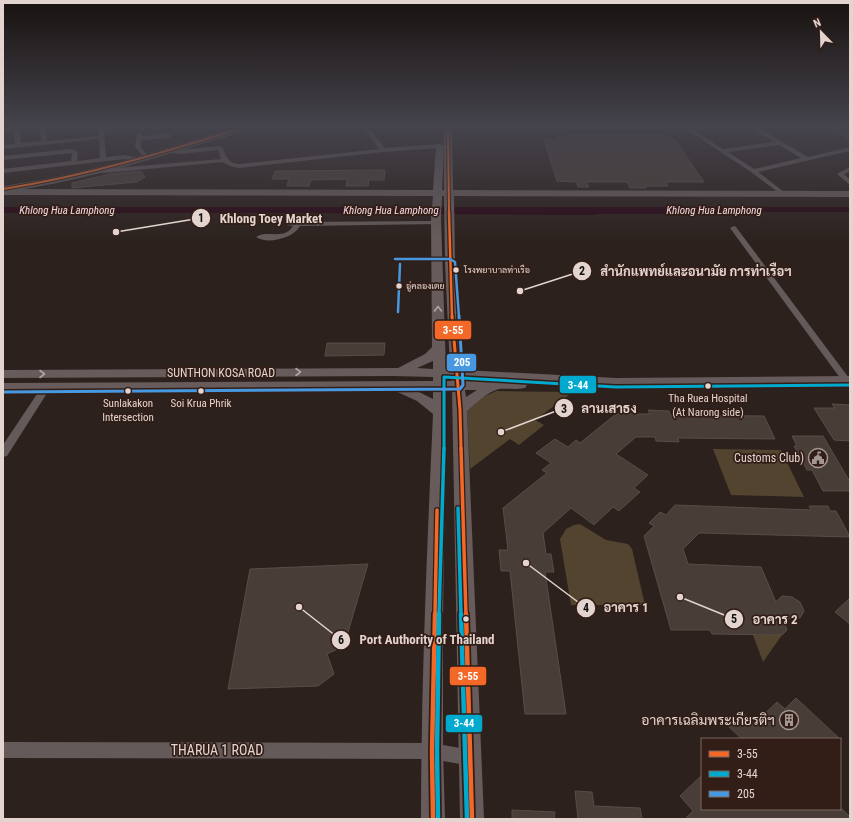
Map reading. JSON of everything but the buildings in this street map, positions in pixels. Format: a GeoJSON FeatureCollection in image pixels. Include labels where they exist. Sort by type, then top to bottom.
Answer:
{"type":"FeatureCollection","features":[{"type":"Feature","properties":{"kind":"main road"},"geometry":{"type":"LineString","coordinates":[[3,185],[81,173],[109,165]]}},
{"type":"Feature","properties":{"kind":"main road"},"geometry":{"type":"LineString","coordinates":[[3,189],[66,180],[123,165]]}},
{"type":"Feature","properties":{"kind":"street"},"geometry":{"type":"LineString","coordinates":[[3,171],[47,165]]}},
{"type":"Feature","properties":{"kind":"street"},"geometry":{"type":"LineString","coordinates":[[104,171],[166,165]]}},
{"type":"Feature","properties":{"kind":"street"},"geometry":{"type":"LineString","coordinates":[[235,165],[245,165]]}},
{"type":"Feature","properties":{"kind":"street"},"geometry":{"type":"LineString","coordinates":[[433,819],[432,751],[440,412],[436,220],[437,198],[443,165]]}},
{"type":"Feature","properties":{"kind":"street"},"geometry":{"type":"LineString","coordinates":[[446,165],[449,198],[454,348],[460,410],[472,819]]}},
{"type":"Feature","properties":{"kind":"street"},"geometry":{"type":"LineString","coordinates":[[744,165],[782,193]]}},
{"type":"Feature","properties":{"kind":"street"},"geometry":{"type":"LineString","coordinates":[[753,171],[778,165]]}},
{"type":"Feature","properties":{"kind":"street"},"geometry":{"type":"LineString","coordinates":[[849,180],[840,174],[850,169]]}},
{"type":"Feature","properties":{"kind":"street"},"geometry":{"type":"LineString","coordinates":[[3,192],[437,198],[782,193],[850,194]]}},
{"type":"Feature","properties":{"kind":"street"},"geometry":{"type":"LineString","coordinates":[[289,224],[436,220]]}},
{"type":"Feature","properties":{"kind":"street"},"geometry":{"type":"LineString","coordinates":[[260,237],[279,237],[289,234],[295,230],[297,224]]}},
{"type":"Feature","properties":{"kind":"street"},"geometry":{"type":"LineString","coordinates":[[734,228],[849,382]]}},
{"type":"Feature","properties":{"kind":"street"},"geometry":{"type":"LineString","coordinates":[[437,264],[450,264]]}},
{"type":"Feature","properties":{"kind":"street"},"geometry":{"type":"LineString","coordinates":[[398,372],[424,360],[438,348]]}},
{"type":"Feature","properties":{"kind":"street"},"geometry":{"type":"LineString","coordinates":[[454,348],[460,357],[498,380]]}},
{"type":"Feature","properties":{"kind":"street","name":"SUNTHON KOSA ROAD"},"geometry":{"type":"LineString","coordinates":[[3,374],[398,372],[439,379]]}},
{"type":"Feature","properties":{"kind":"street"},"geometry":{"type":"LineString","coordinates":[[439,379],[498,380],[626,387],[849,382]]}},
{"type":"Feature","properties":{"kind":"street","name":"SUNTHON KOSA ROAD"},"geometry":{"type":"LineString","coordinates":[[3,387],[389,385],[439,379]]}},
{"type":"Feature","properties":{"kind":"street"},"geometry":{"type":"LineString","coordinates":[[460,410],[473,398],[498,380]]}},
{"type":"Feature","properties":{"kind":"street"},"geometry":{"type":"LineString","coordinates":[[389,385],[422,398],[440,412]]}},
{"type":"Feature","properties":{"kind":"street"},"geometry":{"type":"LineString","coordinates":[[3,453],[46,387]]}},
{"type":"Feature","properties":{"kind":"street","name":"THARUA 1 ROAD"},"geometry":{"type":"LineString","coordinates":[[3,750],[432,751],[471,758]]}},
{"type":"Feature","properties":{"kind":"shaded area"},"geometry":{"type":"Polygon","coordinates":[[[496,391],[573,392],[535,420],[544,425],[519,445],[510,439],[470,469],[467,411],[479,399],[496,391]]]}},
{"type":"Feature","properties":{"kind":"shaded area"},"geometry":{"type":"Polygon","coordinates":[[[713,449],[781,450],[804,497],[731,495],[713,449]]]}},
{"type":"Feature","properties":{"kind":"shaded area"},"geometry":{"type":"Polygon","coordinates":[[[580,524],[606,540],[628,544],[632,549],[645,605],[571,605],[560,539],[566,529],[580,524]]]}},
{"type":"Feature","properties":{"kind":"shaded area"},"geometry":{"type":"Polygon","coordinates":[[[753,635],[782,635],[763,662],[753,635]]]}},
{"type":"Feature","properties":{"kind":"water","name":"Khlong Hua Lamphong"},"geometry":{"type":"Polygon","coordinates":[[[3,207],[850,207],[850,212],[596,215],[3,213],[3,207]]]}},
{"type":"Feature","properties":{"kind":"transit line","name":"3-55"},"geometry":{"type":"LineString","coordinates":[[3,189],[65,178],[116,165]]}},
{"type":"Feature","properties":{"kind":"transit line","name":"3-55"},"geometry":{"type":"LineString","coordinates":[[449,165],[450,264],[453,328],[460,410],[472,819]]}},
{"type":"Feature","properties":{"kind":"transit line","name":"205"},"geometry":{"type":"LineString","coordinates":[[3,392],[460,389],[463,385],[455,262],[450,259],[395,259]]}},
{"type":"Feature","properties":{"kind":"transit line","name":"205"},"geometry":{"type":"LineString","coordinates":[[398,312],[400,264]]}},
{"type":"Feature","properties":{"kind":"transit line","name":"3-44"},"geometry":{"type":"LineString","coordinates":[[438,819],[437,751],[445,412],[444,377],[616,387],[850,385]]}},
{"type":"Feature","properties":{"kind":"transit line","name":"3-44"},"geometry":{"type":"LineString","coordinates":[[458,508],[467,819]]}},
{"type":"Feature","properties":{"kind":"transit line","name":"3-55"},"geometry":{"type":"LineString","coordinates":[[433,819],[432,751],[437,510]]}},
{"type":"Feature","properties":{"kind":"place","name":"Khlong Toey Market"},"geometry":{"type":"Point","coordinates":[116,232]}},
{"type":"Feature","properties":{"kind":"place","name":"โรงพยาบาลท่าเรือ"},"geometry":{"type":"Point","coordinates":[456,270]}},
{"type":"Feature","properties":{"kind":"place","name":"อู่คลองเตย"},"geometry":{"type":"Point","coordinates":[399,286]}},
{"type":"Feature","properties":{"kind":"place","name":"สำนักแพทย์และอนามัย การท่าเรือฯ"},"geometry":{"type":"Point","coordinates":[520,291]}},
{"type":"Feature","properties":{"kind":"place","name":"Tha Ruea Hospital (At Narong side)"},"geometry":{"type":"Point","coordinates":[708,386]}},
{"type":"Feature","properties":{"kind":"place","name":"Sunlakakon Intersection"},"geometry":{"type":"Point","coordinates":[128,391]}},
{"type":"Feature","properties":{"kind":"place","name":"Soi Krua Phrik"},"geometry":{"type":"Point","coordinates":[201,391]}},
{"type":"Feature","properties":{"kind":"place","name":"ลานเสาธง"},"geometry":{"type":"Point","coordinates":[501,432]}},
{"type":"Feature","properties":{"kind":"place","name":"Customs Club)"},"geometry":{"type":"Point","coordinates":[818,458]}},
{"type":"Feature","properties":{"kind":"place","name":"อาคาร 1"},"geometry":{"type":"Point","coordinates":[526,563]}},
{"type":"Feature","properties":{"kind":"place","name":"อาคาร 2"},"geometry":{"type":"Point","coordinates":[680,597]}},
{"type":"Feature","properties":{"kind":"place","name":"Port Authority of Thailand"},"geometry":{"type":"Point","coordinates":[299,607]}},
{"type":"Feature","properties":{"kind":"place","name":"อาคารเฉลิมพระเกียรติฯ"},"geometry":{"type":"Point","coordinates":[789,720]}}]}
